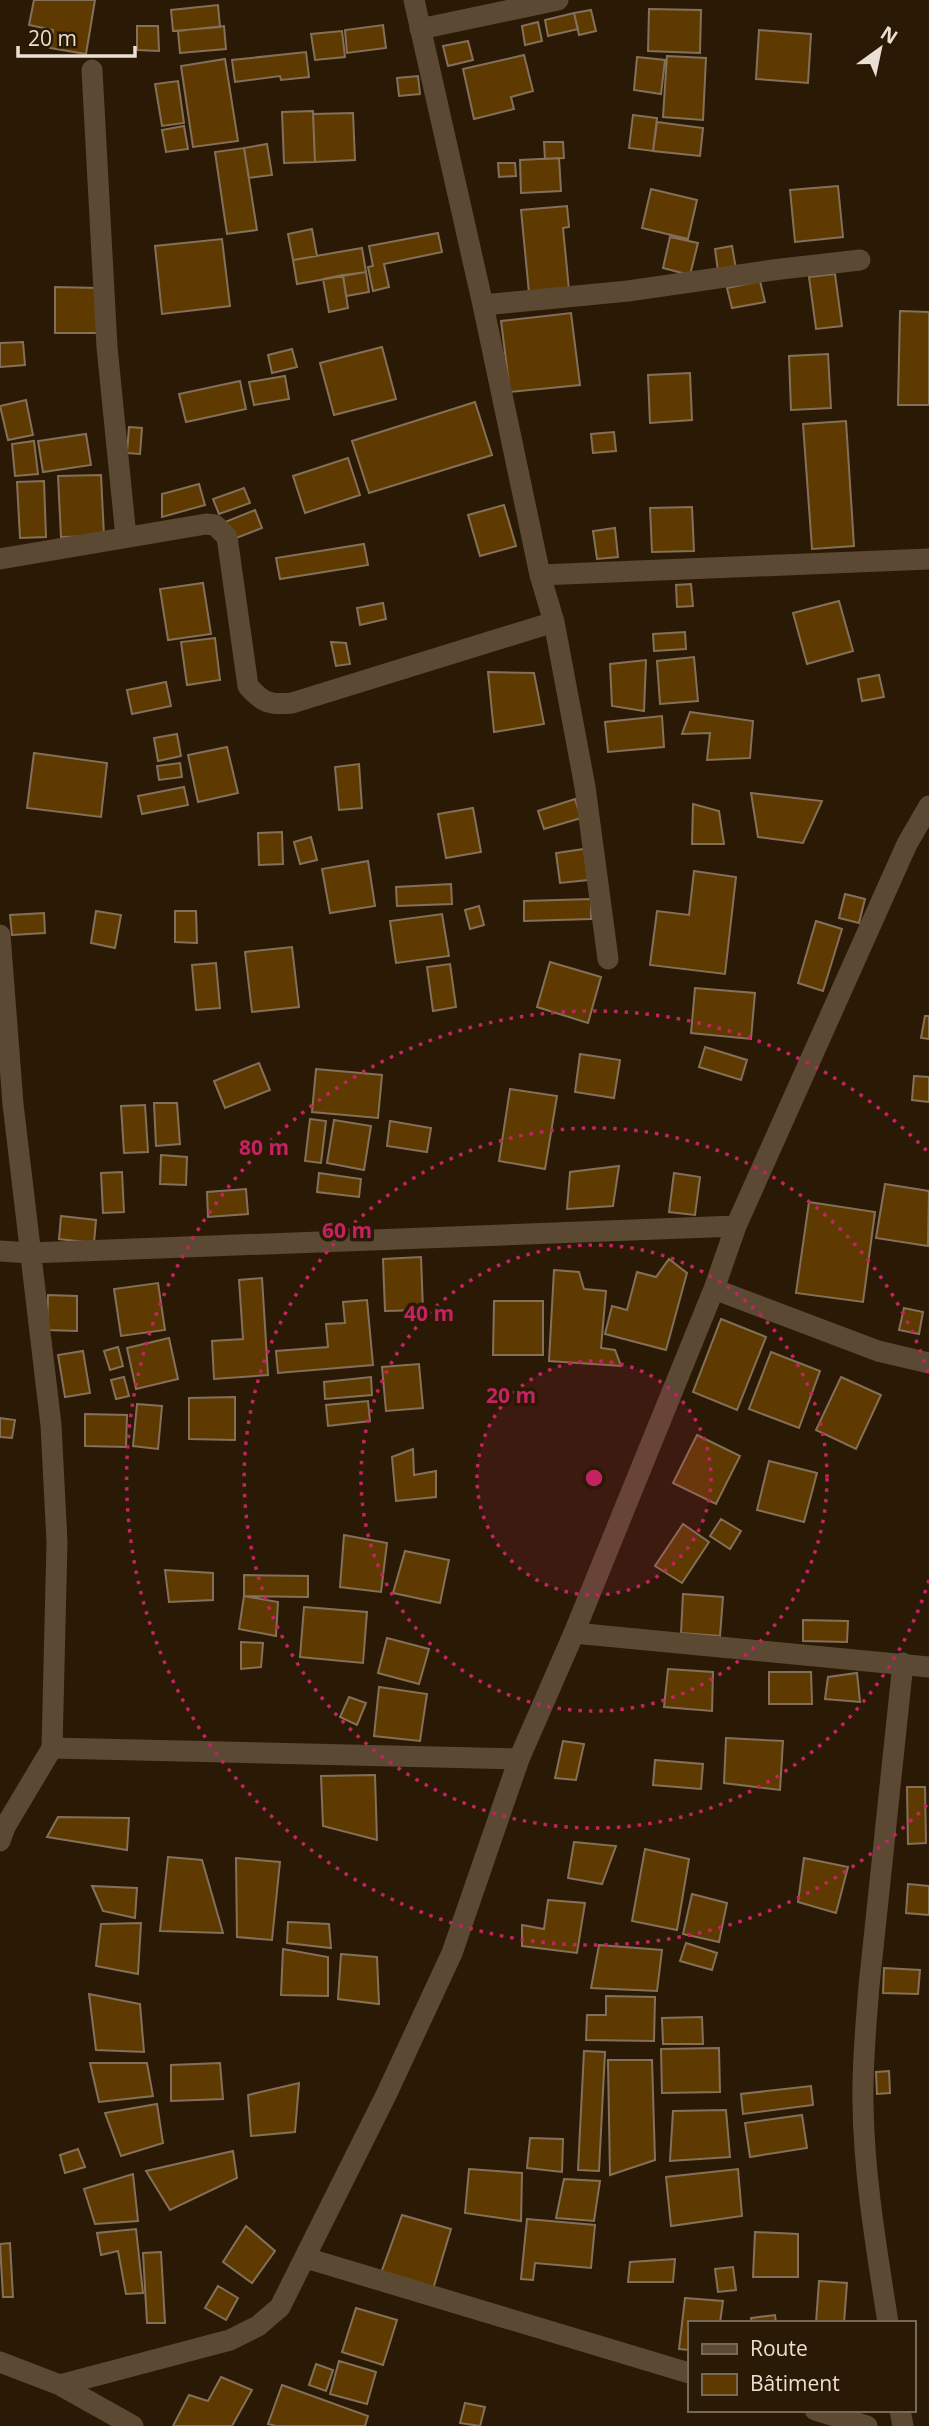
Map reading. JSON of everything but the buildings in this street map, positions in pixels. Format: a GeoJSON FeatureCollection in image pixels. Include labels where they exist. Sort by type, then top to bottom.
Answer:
{"type":"FeatureCollection","features":[{"type":"Feature","properties":{"kind":"street"},"geometry":{"type":"LineString","coordinates":[[414,0],[484,305],[540,575],[554,622],[585,787],[608,959]]}},
{"type":"Feature","properties":{"kind":"street"},"geometry":{"type":"LineString","coordinates":[[421,29],[558,0]]}},
{"type":"Feature","properties":{"kind":"street"},"geometry":{"type":"LineString","coordinates":[[92,70],[107,347],[126,537]]}},
{"type":"Feature","properties":{"kind":"street"},"geometry":{"type":"LineString","coordinates":[[484,305],[628,292],[860,260]]}},
{"type":"Feature","properties":{"kind":"street"},"geometry":{"type":"LineString","coordinates":[[0,559],[206,524],[215,525],[227,537],[248,686],[259,698],[273,704],[292,703],[554,622]]}},
{"type":"Feature","properties":{"kind":"street"},"geometry":{"type":"LineString","coordinates":[[540,575],[929,559]]}},
{"type":"Feature","properties":{"kind":"street"},"geometry":{"type":"LineString","coordinates":[[60,2385],[230,2340],[258,2326],[279,2307],[306,2258],[452,1953],[519,1759],[574,1633],[714,1289],[736,1226],[907,844],[929,806]]}},
{"type":"Feature","properties":{"kind":"street"},"geometry":{"type":"LineString","coordinates":[[0,935],[13,1104],[51,1426],[57,1542],[52,1748],[5,1827],[0,1841]]}},
{"type":"Feature","properties":{"kind":"street"},"geometry":{"type":"LineString","coordinates":[[0,1251],[30,1253],[736,1226]]}},
{"type":"Feature","properties":{"kind":"street"},"geometry":{"type":"LineString","coordinates":[[714,1289],[878,1351],[929,1363]]}},
{"type":"Feature","properties":{"kind":"street"},"geometry":{"type":"LineString","coordinates":[[574,1633],[929,1667]]}},
{"type":"Feature","properties":{"kind":"street"},"geometry":{"type":"LineString","coordinates":[[888,2321],[872,2216],[863,2105],[868,1999],[903,1663]]}},
{"type":"Feature","properties":{"kind":"street"},"geometry":{"type":"LineString","coordinates":[[52,1748],[519,1759]]}},
{"type":"Feature","properties":{"kind":"street"},"geometry":{"type":"LineString","coordinates":[[306,2258],[688,2373]]}},
{"type":"Feature","properties":{"kind":"street"},"geometry":{"type":"LineString","coordinates":[[0,2362],[60,2385],[133,2426]]}},
{"type":"Feature","properties":{"kind":"street"},"geometry":{"type":"LineString","coordinates":[[821,2412],[867,2426]]}}]}
